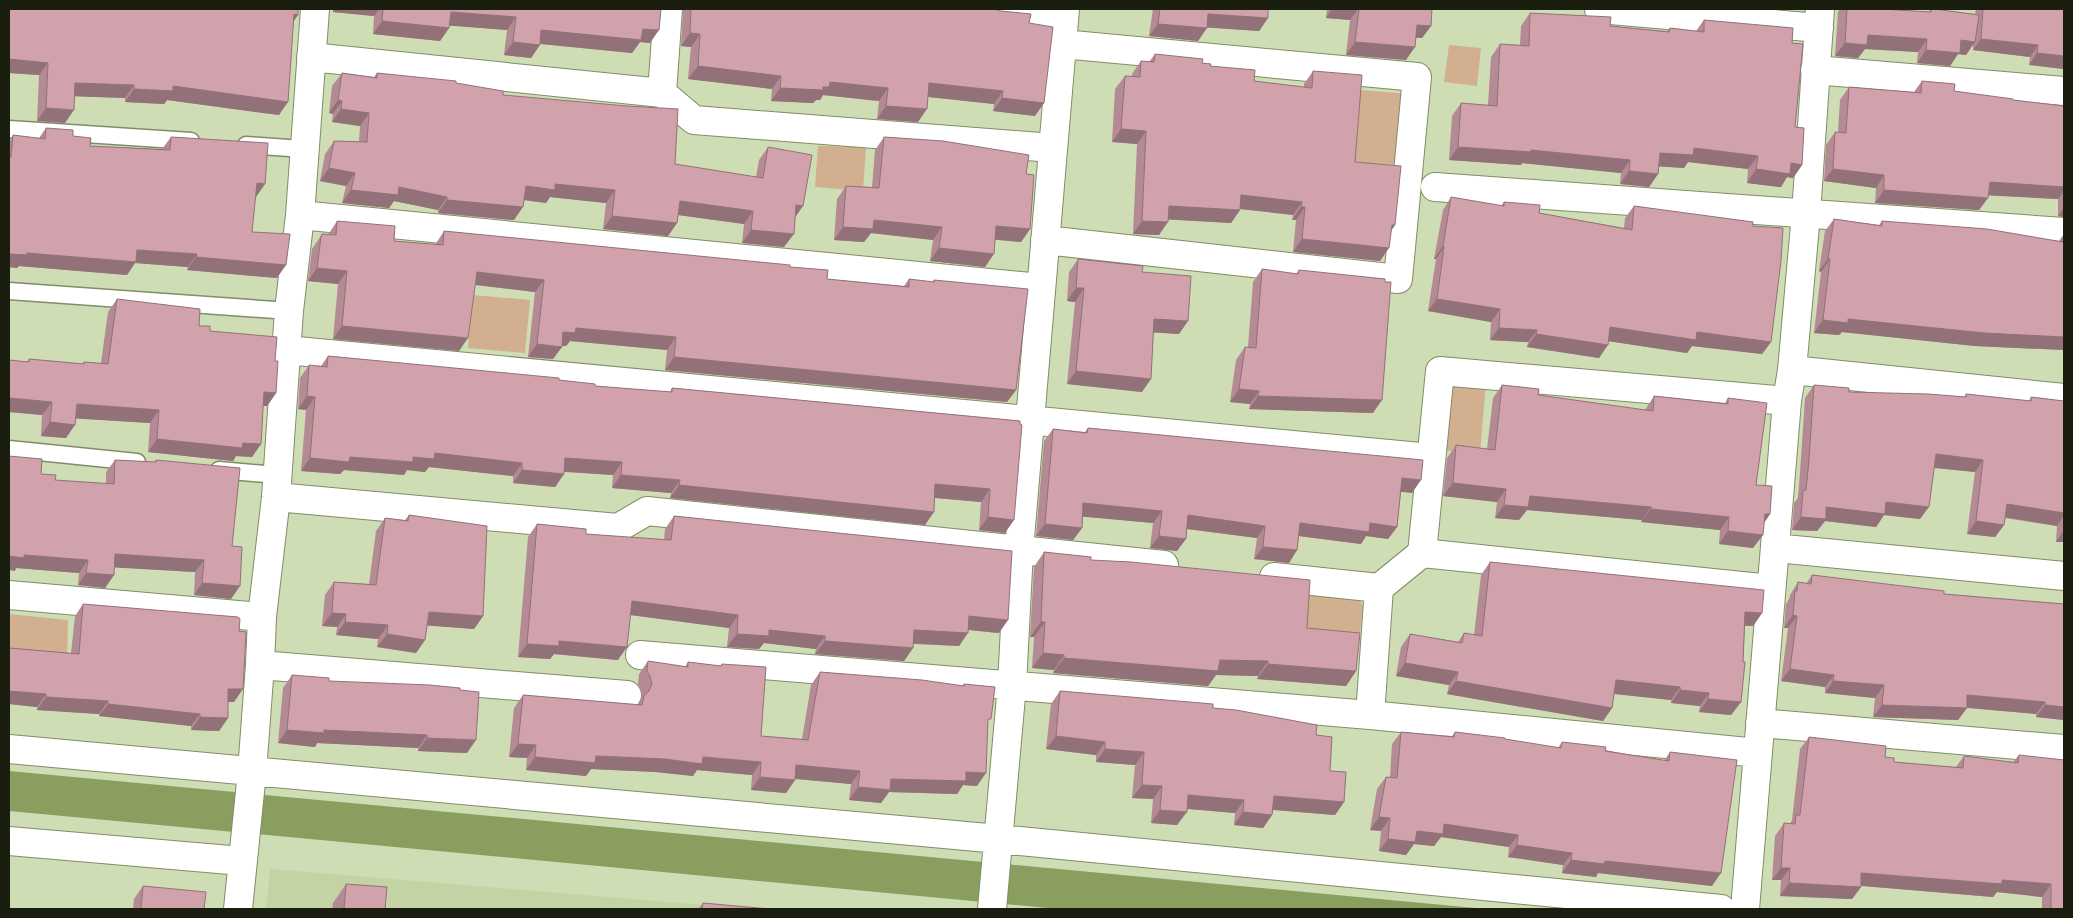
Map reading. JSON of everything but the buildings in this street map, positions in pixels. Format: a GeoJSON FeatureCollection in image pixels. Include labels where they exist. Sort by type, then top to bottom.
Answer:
{"type":"FeatureCollection","features":[{"type":"Feature","properties":{"kind":"street"},"geometry":{"type":"LineString","coordinates":[[238,909],[251,781],[262,617],[276,486],[289,311],[300,215],[303,149],[315,9]]}},
{"type":"Feature","properties":{"kind":"street"},"geometry":{"type":"LineString","coordinates":[[662,93],[668,9]]}},
{"type":"Feature","properties":{"kind":"street"},"geometry":{"type":"LineString","coordinates":[[992,909],[1012,685],[1019,550],[1065,12],[993,9]]}},
{"type":"Feature","properties":{"kind":"street"},"geometry":{"type":"LineString","coordinates":[[1599,9],[1819,18],[1806,214],[1774,548],[1745,909]]}},
{"type":"Feature","properties":{"kind":"street"},"geometry":{"type":"LineString","coordinates":[[1045,240],[1398,279],[1417,77],[1062,44]]}},
{"type":"Feature","properties":{"kind":"street"},"geometry":{"type":"LineString","coordinates":[[311,57],[662,93],[694,120],[1053,148]]}},
{"type":"Feature","properties":{"kind":"street"},"geometry":{"type":"LineString","coordinates":[[1815,70],[2064,91]]}},
{"type":"Feature","properties":{"kind":"street"},"geometry":{"type":"LineString","coordinates":[[1435,187],[2064,232]]}},
{"type":"Feature","properties":{"kind":"street"},"geometry":{"type":"LineString","coordinates":[[300,215],[1041,288]]}},
{"type":"Feature","properties":{"kind":"street"},"geometry":{"type":"LineString","coordinates":[[286,350],[1432,458]]}},
{"type":"Feature","properties":{"kind":"street"},"geometry":{"type":"LineString","coordinates":[[1792,370],[2064,398]]}},
{"type":"Feature","properties":{"kind":"street"},"geometry":{"type":"LineString","coordinates":[[1252,575],[1379,588],[1422,553],[1440,371],[1787,401]]}},
{"type":"Feature","properties":{"kind":"street"},"geometry":{"type":"LineString","coordinates":[[276,486],[618,528],[647,511],[1184,568]]}},
{"type":"Feature","properties":{"kind":"street"},"geometry":{"type":"LineString","coordinates":[[1774,548],[2064,576]]}},
{"type":"Feature","properties":{"kind":"street"},"geometry":{"type":"LineString","coordinates":[[1422,553],[1771,589]]}},
{"type":"Feature","properties":{"kind":"street"},"geometry":{"type":"LineString","coordinates":[[1370,715],[1379,588]]}},
{"type":"Feature","properties":{"kind":"street"},"geometry":{"type":"LineString","coordinates":[[9,595],[262,617]]}},
{"type":"Feature","properties":{"kind":"street"},"geometry":{"type":"LineString","coordinates":[[640,655],[1370,715],[1758,753]]}},
{"type":"Feature","properties":{"kind":"street"},"geometry":{"type":"LineString","coordinates":[[260,666],[627,695]]}},
{"type":"Feature","properties":{"kind":"street"},"geometry":{"type":"LineString","coordinates":[[1760,723],[2064,749]]}},
{"type":"Feature","properties":{"kind":"street"},"geometry":{"type":"LineString","coordinates":[[9,749],[251,781],[998,849],[1721,909]]}},
{"type":"Feature","properties":{"kind":"street"},"geometry":{"type":"LineString","coordinates":[[9,841],[243,850]]}},
{"type":"Feature","properties":{"kind":"lane"},"geometry":{"type":"LineString","coordinates":[[9,129],[205,142]]}},
{"type":"Feature","properties":{"kind":"lane"},"geometry":{"type":"LineString","coordinates":[[235,144],[303,149]]}},
{"type":"Feature","properties":{"kind":"lane"},"geometry":{"type":"LineString","coordinates":[[9,291],[289,311]]}},
{"type":"Feature","properties":{"kind":"lane"},"geometry":{"type":"LineString","coordinates":[[9,450],[157,464]]}},
{"type":"Feature","properties":{"kind":"lane"},"geometry":{"type":"LineString","coordinates":[[207,468],[276,486]]}},
{"type":"Feature","properties":{"kind":"shaded area"},"geometry":{"type":"Polygon","coordinates":[[[1449,45],[1481,48],[1477,86],[1444,82],[1449,45]]]}},
{"type":"Feature","properties":{"kind":"shaded area"},"geometry":{"type":"Polygon","coordinates":[[[1360,90],[1408,94],[1399,165],[1353,162],[1360,90]]]}},
{"type":"Feature","properties":{"kind":"shaded area"},"geometry":{"type":"Polygon","coordinates":[[[818,146],[866,147],[863,191],[815,187],[818,146]]]}},
{"type":"Feature","properties":{"kind":"shaded area"},"geometry":{"type":"Polygon","coordinates":[[[472,295],[530,300],[525,353],[468,348],[472,295]]]}},
{"type":"Feature","properties":{"kind":"shaded area"},"geometry":{"type":"Polygon","coordinates":[[[1454,379],[1486,382],[1480,453],[1438,450],[1444,392],[1454,379]]]}},
{"type":"Feature","properties":{"kind":"shaded area"},"geometry":{"type":"Polygon","coordinates":[[[1303,592],[1357,595],[1363,606],[1359,642],[1300,636],[1303,592]]]}},
{"type":"Feature","properties":{"kind":"shaded area"},"geometry":{"type":"Polygon","coordinates":[[[9,614],[68,620],[67,660],[9,656],[9,614]]]}},
{"type":"Feature","properties":{"kind":"shaded area"},"geometry":{"type":"Polygon","coordinates":[[[9,771],[1486,909],[1059,909],[9,811],[9,771]]]}},
{"type":"Feature","properties":{"kind":"shaded area"},"geometry":{"type":"Polygon","coordinates":[[[270,869],[751,909],[266,909],[270,869]]]}}]}
